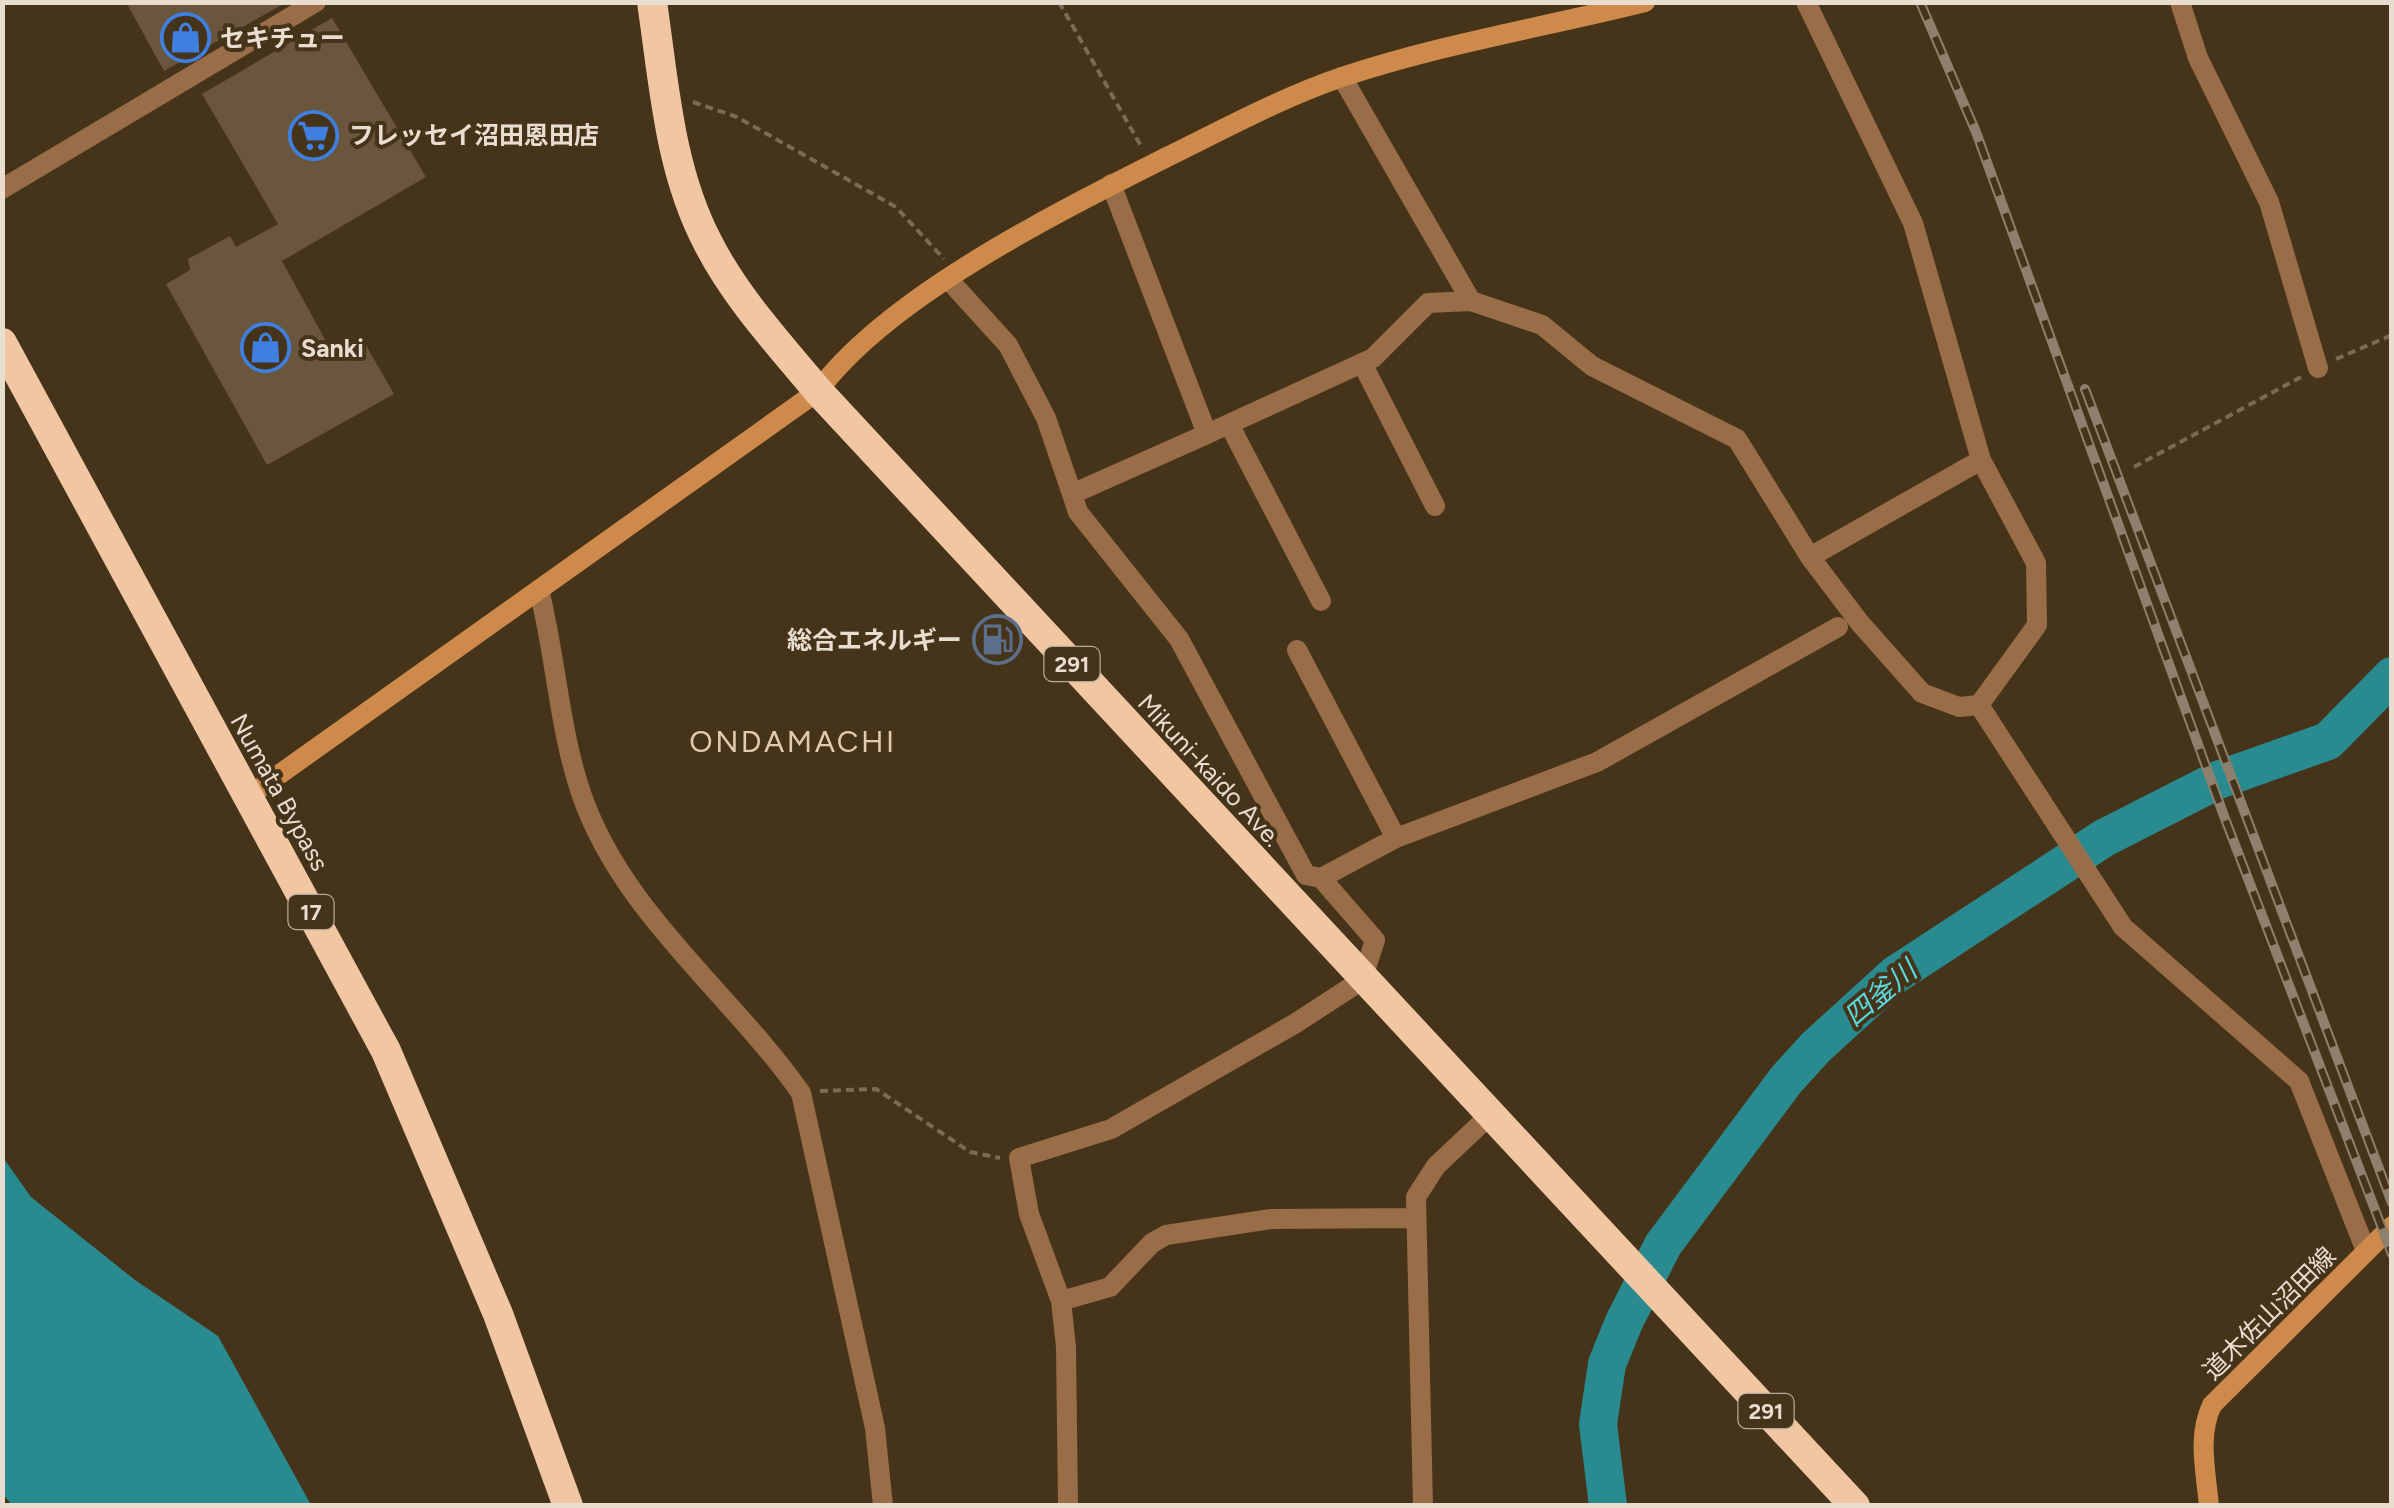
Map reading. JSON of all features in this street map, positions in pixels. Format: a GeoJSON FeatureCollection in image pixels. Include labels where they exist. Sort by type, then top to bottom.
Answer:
{"type":"FeatureCollection","features":[{"type":"Feature","properties":{"kind":"highway","name":"Mikuni-kaido Ave."},"geometry":{"type":"LineString","coordinates":[[652,2],[674,146],[705,238],[744,302],[818,391],[1362,980],[1856,1506]]}},
{"type":"Feature","properties":{"kind":"highway","name":"Numata Bypass"},"geometry":{"type":"LineString","coordinates":[[2,343],[386,1051],[439,1168],[568,1506]]}},
{"type":"Feature","properties":{"kind":"street"},"geometry":{"type":"LineString","coordinates":[[2,189],[316,2]]}},
{"type":"Feature","properties":{"kind":"street"},"geometry":{"type":"LineString","coordinates":[[250,796],[818,391],[839,363],[953,276],[1111,184],[1250,116],[1342,77],[1646,2]]}},
{"type":"Feature","properties":{"kind":"street"},"geometry":{"type":"LineString","coordinates":[[1806,2],[1913,223],[1981,460],[2036,562],[2037,625],[1979,706]]}},
{"type":"Feature","properties":{"kind":"street"},"geometry":{"type":"LineString","coordinates":[[2180,2],[2198,58],[2268,202],[2318,368]]}},
{"type":"Feature","properties":{"kind":"street"},"geometry":{"type":"LineString","coordinates":[[1342,77],[1470,301]]}},
{"type":"Feature","properties":{"kind":"street"},"geometry":{"type":"LineString","coordinates":[[1111,184],[1207,434]]}},
{"type":"Feature","properties":{"kind":"street"},"geometry":{"type":"LineString","coordinates":[[953,276],[1008,345],[1046,418],[1078,512],[1179,639],[1306,874],[1322,878],[1375,940],[1362,980],[1111,1129],[1019,1158],[1029,1214],[1060,1301],[1066,1347],[1068,1506]]}},
{"type":"Feature","properties":{"kind":"street"},"geometry":{"type":"LineString","coordinates":[[1072,494],[1374,358],[1428,303],[1470,301],[1542,325],[1592,366],[1738,439],[1810,557],[1860,623],[1922,693],[1959,707],[1979,706]]}},
{"type":"Feature","properties":{"kind":"street"},"geometry":{"type":"LineString","coordinates":[[1362,363],[1435,506]]}},
{"type":"Feature","properties":{"kind":"street"},"geometry":{"type":"LineString","coordinates":[[1229,424],[1322,600]]}},
{"type":"Feature","properties":{"kind":"street"},"geometry":{"type":"LineString","coordinates":[[1810,557],[1981,460]]}},
{"type":"Feature","properties":{"kind":"street"},"geometry":{"type":"LineString","coordinates":[[539,590],[569,746],[597,830],[635,897],[768,1049],[801,1094],[875,1428],[884,1506]]}},
{"type":"Feature","properties":{"kind":"street"},"geometry":{"type":"LineString","coordinates":[[1322,878],[1396,838],[1597,762],[1838,626]]}},
{"type":"Feature","properties":{"kind":"street"},"geometry":{"type":"LineString","coordinates":[[1297,650],[1396,838]]}},
{"type":"Feature","properties":{"kind":"street"},"geometry":{"type":"LineString","coordinates":[[1979,706],[2123,927],[2299,1082],[2366,1250]]}},
{"type":"Feature","properties":{"kind":"street"},"geometry":{"type":"LineString","coordinates":[[1423,1506],[1416,1196],[1436,1166],[1489,1116]]}},
{"type":"Feature","properties":{"kind":"street"},"geometry":{"type":"LineString","coordinates":[[1060,1301],[1110,1287],[1166,1235],[1271,1218],[1414,1218]]}},
{"type":"Feature","properties":{"kind":"street","name":"道木佐山沼田線"},"geometry":{"type":"LineString","coordinates":[[2209,1506],[2203,1445],[2205,1420],[2212,1405],[2392,1226]]}},
{"type":"Feature","properties":{"kind":"path"},"geometry":{"type":"LineString","coordinates":[[1059,2],[1152,164]]}},
{"type":"Feature","properties":{"kind":"path"},"geometry":{"type":"LineString","coordinates":[[681,98],[737,116],[896,206],[953,276]]}},
{"type":"Feature","properties":{"kind":"path"},"geometry":{"type":"LineString","coordinates":[[2134,467],[2318,368],[2392,334]]}},
{"type":"Feature","properties":{"kind":"path"},"geometry":{"type":"LineString","coordinates":[[801,1094],[876,1089],[970,1152],[1019,1158]]}},
{"type":"Feature","properties":{"kind":"water"},"geometry":{"type":"Polygon","coordinates":[[[2,1156],[31,1197],[135,1280],[218,1336],[311,1505],[12,1505],[2,1493],[2,1156]]]}},
{"type":"Feature","properties":{"kind":"building","name":"セキチュー"},"geometry":{"type":"Polygon","coordinates":[[[126,2],[287,2],[164,71],[126,2]]]}},
{"type":"Feature","properties":{"kind":"building"},"geometry":{"type":"Polygon","coordinates":[[[332,18],[426,177],[282,261],[334,356],[363,340],[394,394],[267,465],[166,284],[190,270],[188,259],[230,236],[236,247],[278,224],[202,94],[332,18]]]}},
{"type":"Feature","properties":{"kind":"waterway","name":"四釜川"},"geometry":{"type":"LineString","coordinates":[[1608,1506],[1598,1424],[1607,1364],[1624,1322],[1663,1245],[1786,1080],[1816,1047],[1895,975],[2104,838],[2218,780],[2328,741],[2392,676]]}},
{"type":"Feature","properties":{"kind":"railway"},"geometry":{"type":"LineString","coordinates":[[1920,2],[1976,132],[2224,816],[2392,1254]]}},
{"type":"Feature","properties":{"kind":"railway"},"geometry":{"type":"LineString","coordinates":[[2085,389],[2392,1203]]}},
{"type":"Feature","properties":{"kind":"place","name":"セキチュー"},"geometry":{"type":"Point","coordinates":[185,38]}},
{"type":"Feature","properties":{"kind":"place","name":"フレッセイ沼田恩田店"},"geometry":{"type":"Point","coordinates":[314,135]}},
{"type":"Feature","properties":{"kind":"place","name":"Sanki"},"geometry":{"type":"Point","coordinates":[266,348]}},
{"type":"Feature","properties":{"kind":"place","name":"総合エネルギー"},"geometry":{"type":"Point","coordinates":[997,640]}},
{"type":"Feature","properties":{"kind":"district","name":"ONDAMACHI"},"geometry":{"type":"Point","coordinates":[793,742]}}]}
